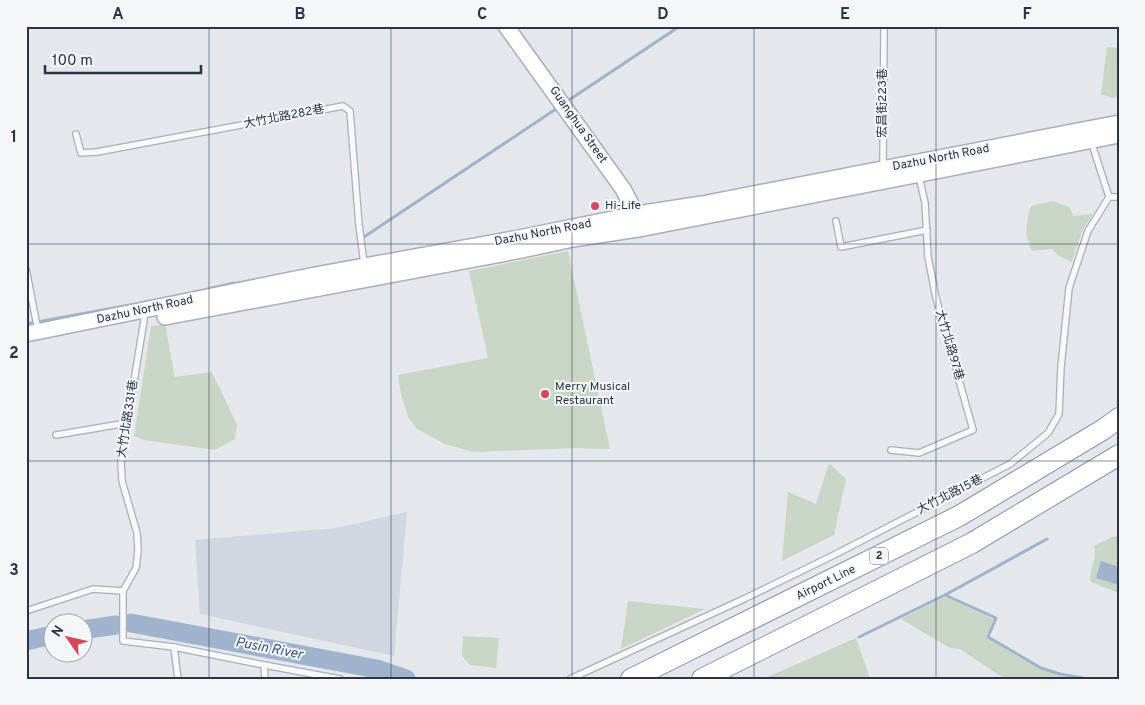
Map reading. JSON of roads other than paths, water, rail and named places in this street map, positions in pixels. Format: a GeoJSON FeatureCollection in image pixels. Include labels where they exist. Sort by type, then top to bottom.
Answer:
{"type":"FeatureCollection","features":[{"type":"Feature","properties":{"kind":"highway","name":"Airport Line"},"geometry":{"type":"LineString","coordinates":[[631,679],[960,516],[1119,418]]}},
{"type":"Feature","properties":{"kind":"highway"},"geometry":{"type":"LineString","coordinates":[[702,679],[972,543],[1119,455]]}},
{"type":"Feature","properties":{"kind":"street","name":"Guanghua Street"},"geometry":{"type":"LineString","coordinates":[[506,26],[623,189],[644,228]]}},
{"type":"Feature","properties":{"kind":"street","name":"Dazhu North Road"},"geometry":{"type":"LineString","coordinates":[[26,343],[144,316],[261,286],[520,238],[637,214],[884,175],[918,174],[1090,135],[1115,120]]}},
{"type":"Feature","properties":{"kind":"street","name":"Dazhu North Road"},"geometry":{"type":"LineString","coordinates":[[32,333],[420,270],[573,239],[644,228],[884,175],[1090,135],[1119,135]]}},
{"type":"Feature","properties":{"kind":"lane","name":"宏昌街223巷"},"geometry":{"type":"LineString","coordinates":[[884,26],[884,175]]}},
{"type":"Feature","properties":{"kind":"lane","name":"大竹北路282巷"},"geometry":{"type":"LineString","coordinates":[[76,134],[81,153],[97,152],[343,106],[350,111],[364,267]]}},
{"type":"Feature","properties":{"kind":"lane"},"geometry":{"type":"LineString","coordinates":[[1090,135],[1109,197],[1119,197]]}},
{"type":"Feature","properties":{"kind":"lane","name":"大竹北路97巷"},"geometry":{"type":"LineString","coordinates":[[891,450],[919,452],[973,430],[936,298],[928,257],[926,203],[918,174]]}},
{"type":"Feature","properties":{"kind":"lane","name":"大竹北路15巷"},"geometry":{"type":"LineString","coordinates":[[570,679],[746,598],[834,555],[1010,464],[1048,433],[1058,414],[1069,288],[1088,231],[1109,197]]}},
{"type":"Feature","properties":{"kind":"lane"},"geometry":{"type":"LineString","coordinates":[[836,221],[841,247],[927,230]]}},
{"type":"Feature","properties":{"kind":"lane"},"geometry":{"type":"LineString","coordinates":[[26,269],[32,333]]}},
{"type":"Feature","properties":{"kind":"lane","name":"大竹北路331巷"},"geometry":{"type":"LineString","coordinates":[[144,316],[121,461],[122,481],[137,533],[138,551],[136,568],[123,591],[123,642],[174,646]]}},
{"type":"Feature","properties":{"kind":"lane"},"geometry":{"type":"LineString","coordinates":[[56,435],[127,423]]}},
{"type":"Feature","properties":{"kind":"lane"},"geometry":{"type":"LineString","coordinates":[[26,611],[93,589],[123,591]]}},
{"type":"Feature","properties":{"kind":"lane"},"geometry":{"type":"LineString","coordinates":[[178,679],[174,646],[340,679]]}},
{"type":"Feature","properties":{"kind":"lane"},"geometry":{"type":"LineString","coordinates":[[264,665],[265,679]]}},
{"type":"Feature","properties":{"kind":"water"},"geometry":{"type":"Polygon","coordinates":[[[1101,561],[1119,567],[1119,585],[1096,578],[1101,561]]]}},
{"type":"Feature","properties":{"kind":"waterway"},"geometry":{"type":"LineString","coordinates":[[566,102],[680,26]]}},
{"type":"Feature","properties":{"kind":"waterway"},"geometry":{"type":"LineString","coordinates":[[364,237],[559,107]]}},
{"type":"Feature","properties":{"kind":"waterway"},"geometry":{"type":"LineString","coordinates":[[212,288],[234,283]]}},
{"type":"Feature","properties":{"kind":"waterway"},"geometry":{"type":"LineString","coordinates":[[26,324],[130,305]]}},
{"type":"Feature","properties":{"kind":"waterway"},"geometry":{"type":"LineString","coordinates":[[945,595],[1047,539]]}},
{"type":"Feature","properties":{"kind":"waterway"},"geometry":{"type":"LineString","coordinates":[[859,637],[945,595],[996,618],[988,637],[1041,668],[1060,674],[1088,679]]}},
{"type":"Feature","properties":{"kind":"waterway","name":"Pusin River"},"geometry":{"type":"LineString","coordinates":[[131,623],[377,669],[406,679]]}},
{"type":"Feature","properties":{"kind":"waterway","name":"Pusin River"},"geometry":{"type":"LineString","coordinates":[[92,629],[116,625]]}},
{"type":"Feature","properties":{"kind":"waterway","name":"Pusin River"},"geometry":{"type":"LineString","coordinates":[[26,641],[42,637]]}},
{"type":"Feature","properties":{"kind":"place","name":"Hi-Life"},"geometry":{"type":"Point","coordinates":[595,206]}},
{"type":"Feature","properties":{"kind":"place","name":"Merry Musical Restaurant"},"geometry":{"type":"Point","coordinates":[545,394]}}]}
